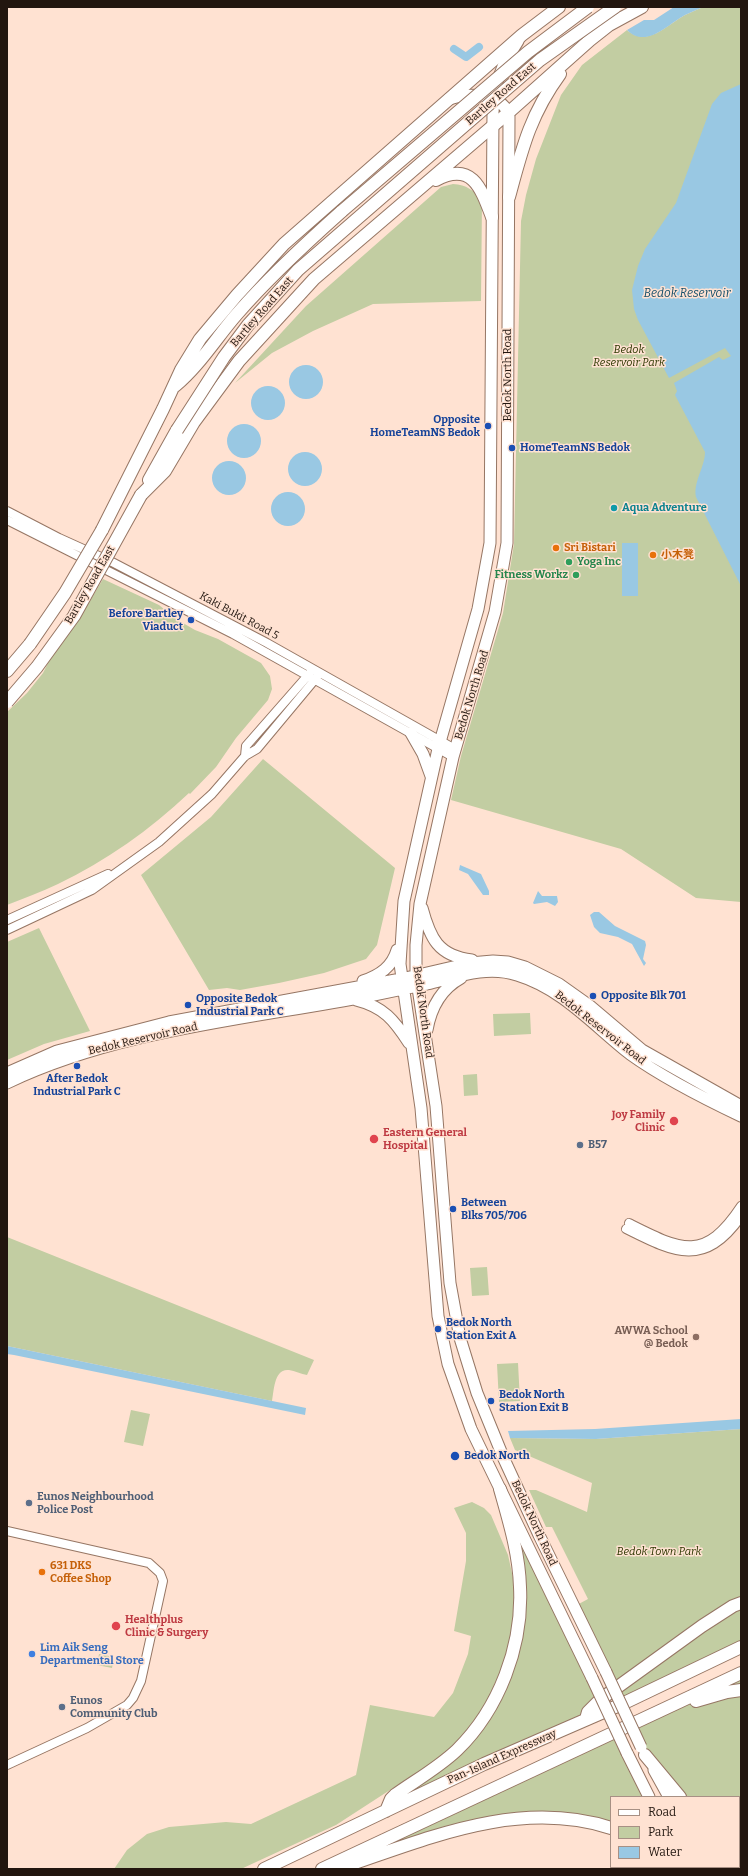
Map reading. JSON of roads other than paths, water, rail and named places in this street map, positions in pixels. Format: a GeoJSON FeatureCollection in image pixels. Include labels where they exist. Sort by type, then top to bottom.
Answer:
{"type":"FeatureCollection","features":[{"type":"Feature","properties":{"kind":"highway"},"geometry":{"type":"LineString","coordinates":[[173,388],[181,370],[200,339],[281,246],[522,34],[560,7]]}},
{"type":"Feature","properties":{"kind":"highway","name":"Bartley Road East"},"geometry":{"type":"LineString","coordinates":[[7,671],[30,644],[65,593],[102,530],[173,388],[196,367],[236,314],[292,256],[342,211],[528,52],[588,7]]}},
{"type":"Feature","properties":{"kind":"highway","name":"Bartley Road East"},"geometry":{"type":"LineString","coordinates":[[7,702],[37,667],[74,616],[177,430],[224,357],[248,325],[298,270],[540,60],[616,7]]}},
{"type":"Feature","properties":{"kind":"highway"},"geometry":{"type":"LineString","coordinates":[[141,495],[165,471],[194,422],[239,361],[314,279],[425,185],[590,40],[609,25],[642,7]]}},
{"type":"Feature","properties":{"kind":"highway"},"geometry":{"type":"LineString","coordinates":[[509,197],[530,123],[539,106],[572,57]]}},
{"type":"Feature","properties":{"kind":"highway"},"geometry":{"type":"LineString","coordinates":[[425,185],[443,176],[461,173],[480,188],[492,217]]}},
{"type":"Feature","properties":{"kind":"highway"},"geometry":{"type":"LineString","coordinates":[[386,1811],[391,1799],[395,1795],[440,1764],[471,1734],[492,1704],[505,1675],[518,1628],[520,1587],[515,1545],[500,1489]]}},
{"type":"Feature","properties":{"kind":"highway"},"geometry":{"type":"LineString","coordinates":[[586,1719],[588,1712],[601,1700],[736,1605]]}},
{"type":"Feature","properties":{"kind":"highway","name":"Pan-Island Expressway"},"geometry":{"type":"LineString","coordinates":[[264,1869],[484,1764],[586,1719],[741,1647]]}},
{"type":"Feature","properties":{"kind":"highway"},"geometry":{"type":"LineString","coordinates":[[322,1869],[741,1673]]}},
{"type":"Feature","properties":{"kind":"highway"},"geometry":{"type":"LineString","coordinates":[[650,1716],[719,1694],[741,1690]]}},
{"type":"Feature","properties":{"kind":"highway"},"geometry":{"type":"LineString","coordinates":[[643,1751],[679,1796]]}},
{"type":"Feature","properties":{"kind":"highway"},"geometry":{"type":"LineString","coordinates":[[336,1869],[447,1831],[494,1821],[565,1819],[587,1822],[610,1828]]}},
{"type":"Feature","properties":{"kind":"main road","name":"Bedok North Road"},"geometry":{"type":"LineString","coordinates":[[522,34],[504,64],[495,87],[494,100],[490,527],[486,572],[478,609],[431,776],[404,900],[400,941],[402,984],[421,1108],[438,1316],[453,1383],[464,1414],[648,1796]]}},
{"type":"Feature","properties":{"kind":"main road"},"geometry":{"type":"LineString","coordinates":[[448,100],[470,94],[494,100],[508,113]]}},
{"type":"Feature","properties":{"kind":"main road","name":"Bedok North Road"},"geometry":{"type":"LineString","coordinates":[[508,113],[507,543],[495,612],[454,753],[420,904],[416,945],[417,981],[436,1106],[450,1284],[467,1362],[477,1393],[504,1459],[539,1535],[643,1751],[668,1796]]}},
{"type":"Feature","properties":{"kind":"main road"},"geometry":{"type":"LineString","coordinates":[[490,527],[500,514],[507,511]]}},
{"type":"Feature","properties":{"kind":"main road"},"geometry":{"type":"LineString","coordinates":[[410,733],[421,750],[431,776]]}},
{"type":"Feature","properties":{"kind":"main road"},"geometry":{"type":"LineString","coordinates":[[420,904],[432,940],[442,948],[450,954],[462,959],[493,961]]}},
{"type":"Feature","properties":{"kind":"main road"},"geometry":{"type":"LineString","coordinates":[[341,990],[375,977],[386,969],[395,957],[400,941]]}},
{"type":"Feature","properties":{"kind":"main road","name":"Bedok Reservoir Road"},"geometry":{"type":"LineString","coordinates":[[417,981],[470,963],[493,961],[508,962],[525,967],[555,982],[590,1006],[642,1050],[741,1106]]}},
{"type":"Feature","properties":{"kind":"main road","name":"Bedok Reservoir Road"},"geometry":{"type":"LineString","coordinates":[[7,1083],[51,1064],[137,1040],[259,1015],[351,999],[417,981],[487,971],[510,973],[548,988],[572,1004],[636,1058],[711,1102],[741,1116]]}},
{"type":"Feature","properties":{"kind":"main road"},"geometry":{"type":"LineString","coordinates":[[426,1038],[430,1015],[439,998],[457,981],[471,973]]}},
{"type":"Feature","properties":{"kind":"main road","name":"Bedok Reservoir Road"},"geometry":{"type":"LineString","coordinates":[[7,1072],[57,1051],[149,1027],[341,990],[402,984]]}},
{"type":"Feature","properties":{"kind":"main road"},"geometry":{"type":"LineString","coordinates":[[351,999],[378,1006],[400,1029],[411,1047]]}},
{"type":"Feature","properties":{"kind":"street","name":"Kaki Bukit Road 5"},"geometry":{"type":"LineString","coordinates":[[7,511],[59,538],[112,562],[267,643],[314,674],[410,733],[439,745]]}},
{"type":"Feature","properties":{"kind":"street","name":"Kaki Bukit Road 5"},"geometry":{"type":"LineString","coordinates":[[7,520],[314,674],[454,753]]}},
{"type":"Feature","properties":{"kind":"street"},"geometry":{"type":"LineString","coordinates":[[7,930],[92,890],[159,842],[189,816],[246,756],[257,749],[314,674]]}},
{"type":"Feature","properties":{"kind":"street"},"geometry":{"type":"LineString","coordinates":[[7,920],[117,871]]}},
{"type":"Feature","properties":{"kind":"street"},"geometry":{"type":"LineString","coordinates":[[741,1206],[718,1234],[704,1242],[692,1245],[680,1245],[668,1242],[628,1226],[644,1238],[672,1250],[684,1252],[698,1251],[719,1242],[730,1232],[741,1218]]}},
{"type":"Feature","properties":{"kind":"street"},"geometry":{"type":"LineString","coordinates":[[7,1531],[149,1563],[160,1573],[163,1581],[141,1681],[133,1698],[127,1704],[87,1728],[7,1765]]}},
{"type":"Feature","properties":{"kind":"water"},"geometry":{"type":"Polygon","coordinates":[[[674,7],[703,7],[685,15],[664,29],[649,36],[642,37],[634,35],[627,30],[644,20],[654,20],[674,7]]]}},
{"type":"Feature","properties":{"kind":"water","name":"Bedok Reservoir"},"geometry":{"type":"Polygon","coordinates":[[[741,84],[741,586],[696,497],[696,486],[705,452],[675,395],[677,391],[674,383],[719,357],[723,360],[731,356],[725,348],[669,378],[638,320],[634,309],[632,290],[638,266],[645,249],[676,203],[712,104],[721,93],[741,84]]]}},
{"type":"Feature","properties":{"kind":"water"},"geometry":{"type":"Polygon","coordinates":[[[309,365],[318,370],[322,375],[322,389],[318,394],[313,398],[303,399],[299,398],[290,389],[289,379],[290,375],[299,366],[309,365]]]}},
{"type":"Feature","properties":{"kind":"water"},"geometry":{"type":"Polygon","coordinates":[[[271,386],[280,391],[284,396],[284,410],[280,415],[275,419],[265,420],[261,419],[252,410],[251,400],[252,396],[261,387],[271,386]]]}},
{"type":"Feature","properties":{"kind":"water"},"geometry":{"type":"Polygon","coordinates":[[[247,424],[256,429],[260,434],[260,448],[256,453],[251,457],[241,458],[237,457],[228,448],[227,438],[228,434],[237,425],[247,424]]]}},
{"type":"Feature","properties":{"kind":"water"},"geometry":{"type":"Polygon","coordinates":[[[308,452],[317,457],[321,462],[321,476],[317,481],[312,485],[302,486],[298,485],[289,476],[288,466],[289,462],[298,453],[308,452]]]}},
{"type":"Feature","properties":{"kind":"water"},"geometry":{"type":"Polygon","coordinates":[[[232,461],[241,466],[245,471],[245,485],[241,490],[236,494],[226,495],[222,494],[213,485],[212,475],[213,471],[222,462],[232,461]]]}},
{"type":"Feature","properties":{"kind":"water"},"geometry":{"type":"Polygon","coordinates":[[[291,492],[300,497],[304,502],[304,516],[300,521],[295,525],[285,526],[281,525],[272,516],[271,506],[272,502],[281,493],[291,492]]]}},
{"type":"Feature","properties":{"kind":"water"},"geometry":{"type":"Polygon","coordinates":[[[622,543],[638,543],[638,596],[622,596],[622,543]]]}},
{"type":"Feature","properties":{"kind":"water"},"geometry":{"type":"Polygon","coordinates":[[[460,865],[481,874],[489,891],[489,895],[483,895],[468,874],[459,870],[460,865]]]}},
{"type":"Feature","properties":{"kind":"water"},"geometry":{"type":"Polygon","coordinates":[[[538,891],[542,896],[557,896],[558,902],[555,906],[547,902],[534,904],[533,903],[538,891]]]}},
{"type":"Feature","properties":{"kind":"water"},"geometry":{"type":"Polygon","coordinates":[[[594,912],[599,912],[615,926],[645,941],[646,945],[643,959],[646,963],[644,966],[632,944],[618,937],[600,933],[594,927],[590,915],[594,912]]]}},
{"type":"Feature","properties":{"kind":"water"},"geometry":{"type":"Polygon","coordinates":[[[7,1346],[306,1408],[305,1415],[7,1354],[7,1346]]]}},
{"type":"Feature","properties":{"kind":"water"},"geometry":{"type":"Polygon","coordinates":[[[741,1419],[741,1429],[596,1439],[510,1438],[508,1431],[595,1429],[741,1419]]]}},
{"type":"Feature","properties":{"kind":"waterway"},"geometry":{"type":"LineString","coordinates":[[454,49],[466,57],[479,47]]}},
{"type":"Feature","properties":{"kind":"place","name":"Opposite HomeTeamNS Bedok"},"geometry":{"type":"Point","coordinates":[488,426]}},
{"type":"Feature","properties":{"kind":"place","name":"HomeTeamNS Bedok"},"geometry":{"type":"Point","coordinates":[512,448]}},
{"type":"Feature","properties":{"kind":"place","name":"Aqua Adventure"},"geometry":{"type":"Point","coordinates":[614,508]}},
{"type":"Feature","properties":{"kind":"place","name":"Sri Bistari"},"geometry":{"type":"Point","coordinates":[556,548]}},
{"type":"Feature","properties":{"kind":"place","name":"小木凳"},"geometry":{"type":"Point","coordinates":[653,555]}},
{"type":"Feature","properties":{"kind":"place","name":"Yoga Inc"},"geometry":{"type":"Point","coordinates":[569,562]}},
{"type":"Feature","properties":{"kind":"place","name":"Fitness Workz"},"geometry":{"type":"Point","coordinates":[576,575]}},
{"type":"Feature","properties":{"kind":"place","name":"Before Bartley Viaduct"},"geometry":{"type":"Point","coordinates":[191,620]}},
{"type":"Feature","properties":{"kind":"place","name":"Opposite Blk 701"},"geometry":{"type":"Point","coordinates":[593,996]}},
{"type":"Feature","properties":{"kind":"place","name":"Opposite Bedok Industrial Park C"},"geometry":{"type":"Point","coordinates":[188,1005]}},
{"type":"Feature","properties":{"kind":"place","name":"After Bedok Industrial Park C"},"geometry":{"type":"Point","coordinates":[77,1066]}},
{"type":"Feature","properties":{"kind":"place","name":"Joy Family Clinic"},"geometry":{"type":"Point","coordinates":[674,1121]}},
{"type":"Feature","properties":{"kind":"place","name":"Eastern General Hospital"},"geometry":{"type":"Point","coordinates":[374,1139]}},
{"type":"Feature","properties":{"kind":"place","name":"B57"},"geometry":{"type":"Point","coordinates":[580,1145]}},
{"type":"Feature","properties":{"kind":"place","name":"Between Blks 705/706"},"geometry":{"type":"Point","coordinates":[453,1209]}},
{"type":"Feature","properties":{"kind":"place","name":"Bedok North Station Exit A"},"geometry":{"type":"Point","coordinates":[438,1329]}},
{"type":"Feature","properties":{"kind":"place","name":"AWWA School @ Bedok"},"geometry":{"type":"Point","coordinates":[696,1337]}},
{"type":"Feature","properties":{"kind":"place","name":"Bedok North Station Exit B"},"geometry":{"type":"Point","coordinates":[491,1401]}},
{"type":"Feature","properties":{"kind":"place","name":"Bedok North"},"geometry":{"type":"Point","coordinates":[455,1456]}},
{"type":"Feature","properties":{"kind":"place","name":"Eunos Neighbourhood Police Post"},"geometry":{"type":"Point","coordinates":[29,1503]}},
{"type":"Feature","properties":{"kind":"place","name":"631 DKS Coffee Shop"},"geometry":{"type":"Point","coordinates":[42,1572]}},
{"type":"Feature","properties":{"kind":"place","name":"Healthplus Clinic & Surgery"},"geometry":{"type":"Point","coordinates":[116,1626]}},
{"type":"Feature","properties":{"kind":"place","name":"Lim Aik Seng Departmental Store"},"geometry":{"type":"Point","coordinates":[32,1654]}},
{"type":"Feature","properties":{"kind":"place","name":"Eunos Community Club"},"geometry":{"type":"Point","coordinates":[62,1707]}},
{"type":"Feature","properties":{"kind":"park label","name":"Bedok Reservoir Park"},"geometry":{"type":"Point","coordinates":[629,356]}},
{"type":"Feature","properties":{"kind":"park label","name":"Bedok Town Park"},"geometry":{"type":"Point","coordinates":[659,1552]}}]}
